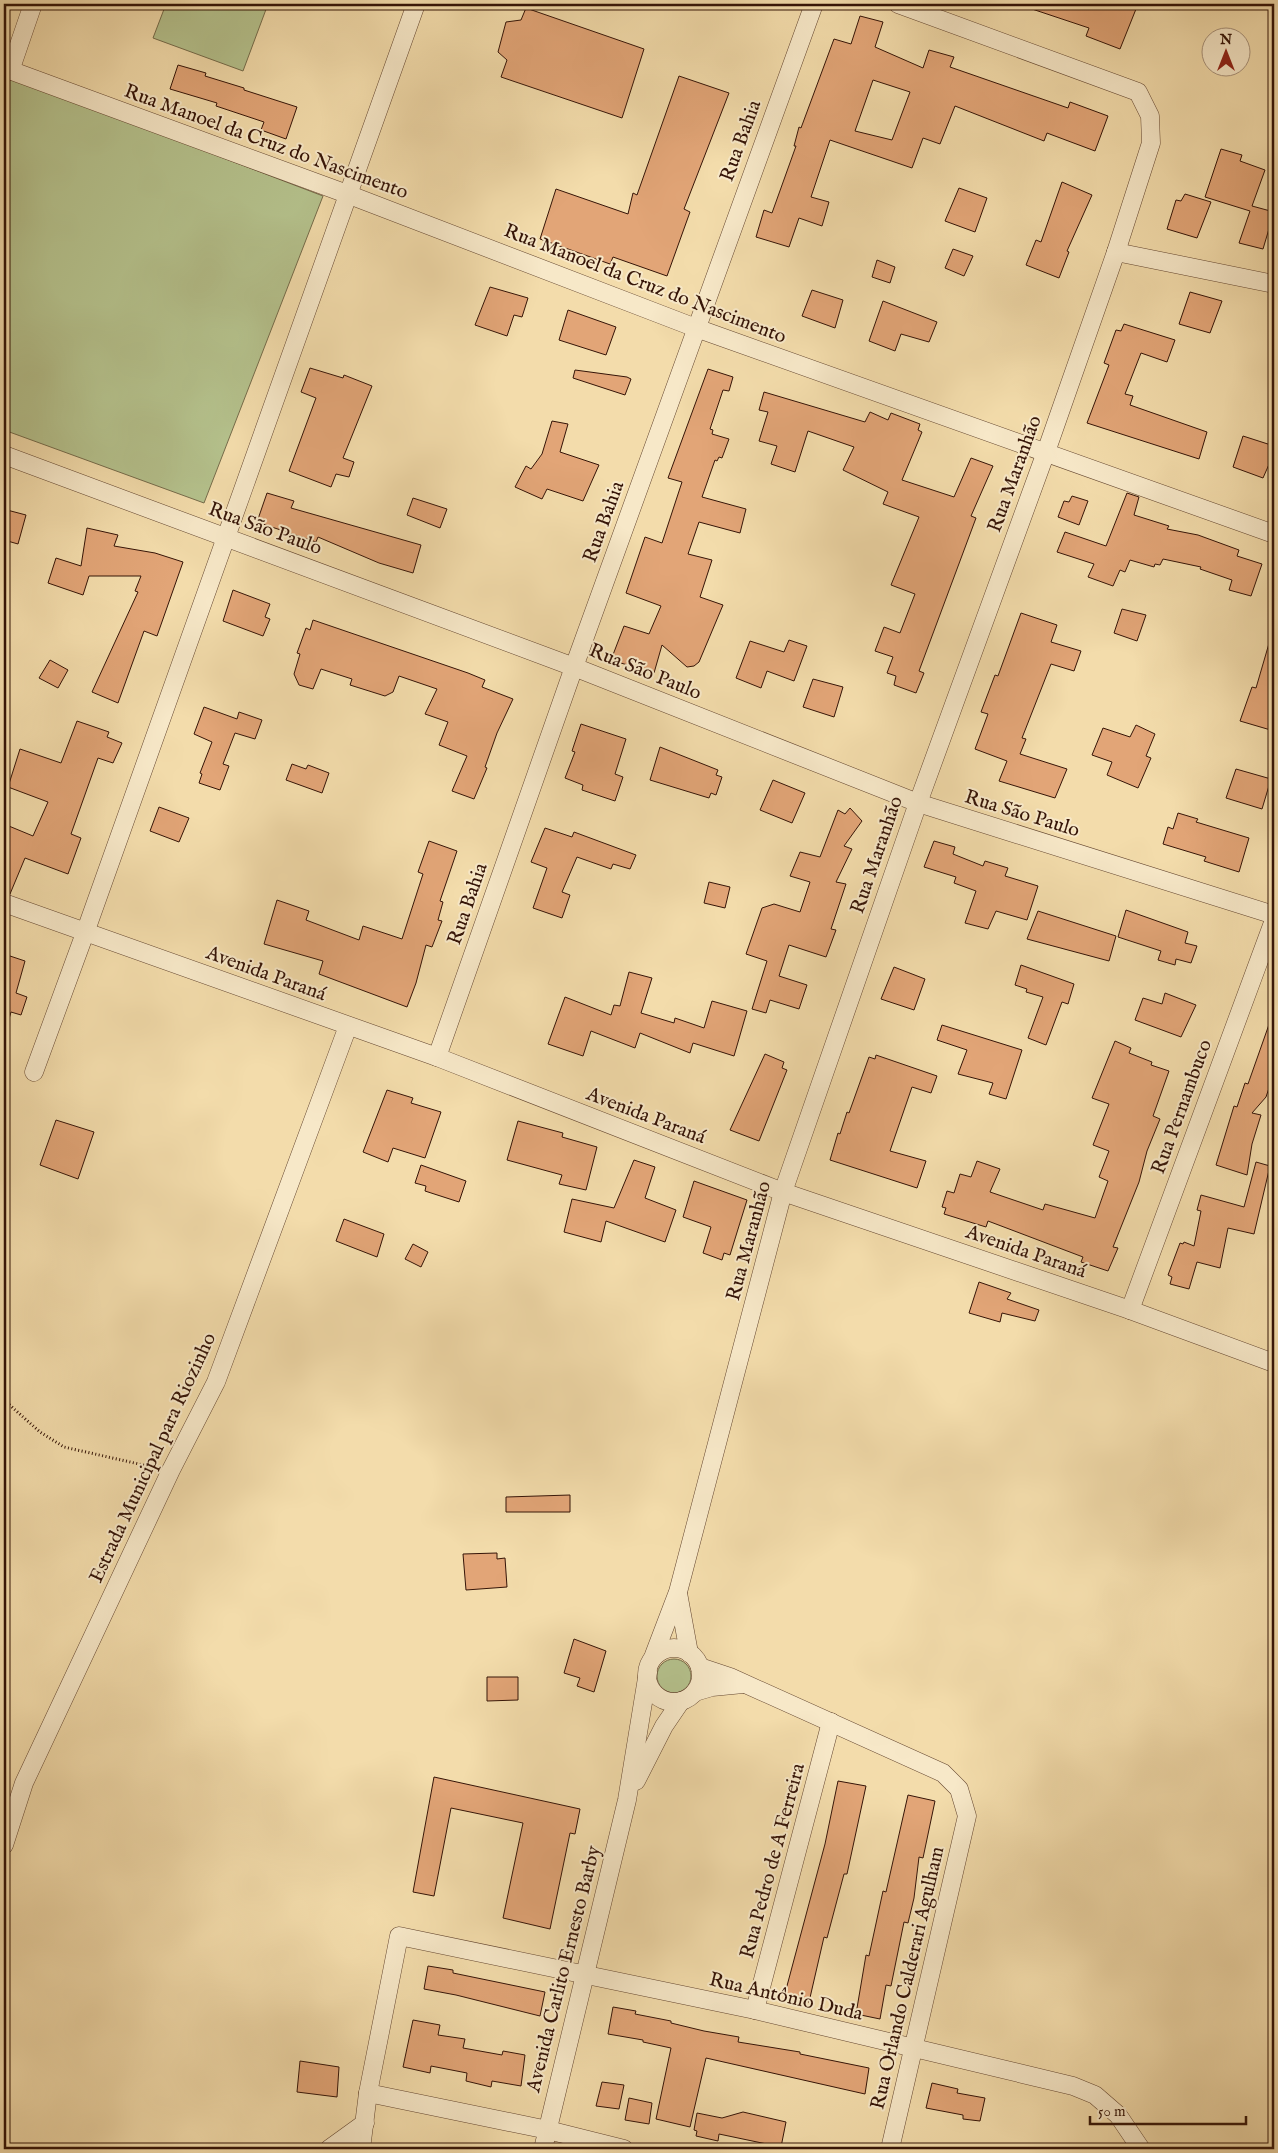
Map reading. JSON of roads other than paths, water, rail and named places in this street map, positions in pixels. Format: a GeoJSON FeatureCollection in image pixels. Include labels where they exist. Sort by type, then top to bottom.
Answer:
{"type":"FeatureCollection","features":[{"type":"Feature","properties":{"kind":"street"},"geometry":{"type":"LineString","coordinates":[[7,70],[33,4]]}},
{"type":"Feature","properties":{"kind":"street"},"geometry":{"type":"LineString","coordinates":[[34,1072],[86,933],[416,4]]}},
{"type":"Feature","properties":{"kind":"street","name":"Rua Bahia"},"geometry":{"type":"LineString","coordinates":[[437,1057],[574,667],[814,4]]}},
{"type":"Feature","properties":{"kind":"street","name":"Rua Maranhão"},"geometry":{"type":"LineString","coordinates":[[654,1655],[678,1592],[784,1192],[918,803],[1046,452],[1116,252],[1150,143],[1150,116],[1138,92],[898,4]]}},
{"type":"Feature","properties":{"kind":"street","name":"Rua Manoel da Cruz do Nascimento"},"geometry":{"type":"LineString","coordinates":[[7,70],[347,194],[696,328],[1274,534]]}},
{"type":"Feature","properties":{"kind":"street"},"geometry":{"type":"LineString","coordinates":[[1116,252],[1274,284]]}},
{"type":"Feature","properties":{"kind":"street","name":"Rua São Paulo"},"geometry":{"type":"LineString","coordinates":[[4,455],[574,667],[918,803],[1274,915]]}},
{"type":"Feature","properties":{"kind":"street","name":"Avenida Paraná"},"geometry":{"type":"LineString","coordinates":[[4,903],[437,1057],[784,1192],[1130,1310],[1274,1363]]}},
{"type":"Feature","properties":{"kind":"street","name":"Rua Pernambuco"},"geometry":{"type":"LineString","coordinates":[[1130,1310],[1274,920]]}},
{"type":"Feature","properties":{"kind":"street","name":"Estrada Municipal para Riozinho"},"geometry":{"type":"LineString","coordinates":[[4,1846],[24,1783],[171,1470],[216,1382],[348,1026]]}},
{"type":"Feature","properties":{"kind":"street","name":"Rua Maranhão"},"geometry":{"type":"LineString","coordinates":[[678,1592],[690,1653]]}},
{"type":"Feature","properties":{"kind":"street"},"geometry":{"type":"LineString","coordinates":[[688,1696],[701,1677],[700,1667],[696,1659],[690,1653],[672,1648],[654,1655],[648,1672],[651,1689],[657,1695],[672,1702],[688,1696],[712,1687],[746,1684]]}},
{"type":"Feature","properties":{"kind":"street"},"geometry":{"type":"LineString","coordinates":[[700,1667],[746,1684],[831,1722]]}},
{"type":"Feature","properties":{"kind":"street","name":"Avenida Carlito Ernesto Barby"},"geometry":{"type":"LineString","coordinates":[[543,2149],[627,1800],[648,1672]]}},
{"type":"Feature","properties":{"kind":"street","name":"Avenida Carlito Ernesto Barby"},"geometry":{"type":"LineString","coordinates":[[627,1800],[657,1738],[688,1696]]}},
{"type":"Feature","properties":{"kind":"street","name":"Rua Orlando Calderari Agulham"},"geometry":{"type":"LineString","coordinates":[[831,1722],[943,1772],[959,1788],[967,1816],[890,2149]]}},
{"type":"Feature","properties":{"kind":"street","name":"Rua Pedro de A Ferreira"},"geometry":{"type":"LineString","coordinates":[[755,2010],[831,1722]]}},
{"type":"Feature","properties":{"kind":"street","name":"Rua Antônio Duda"},"geometry":{"type":"LineString","coordinates":[[368,2093],[399,1936],[755,2010],[1073,2086],[1095,2095],[1118,2115],[1140,2147]]}},
{"type":"Feature","properties":{"kind":"street"},"geometry":{"type":"LineString","coordinates":[[361,2149],[368,2093],[548,2130],[624,2149]]}},
{"type":"Feature","properties":{"kind":"street"},"geometry":{"type":"LineString","coordinates":[[329,2149],[365,2123]]}}]}
